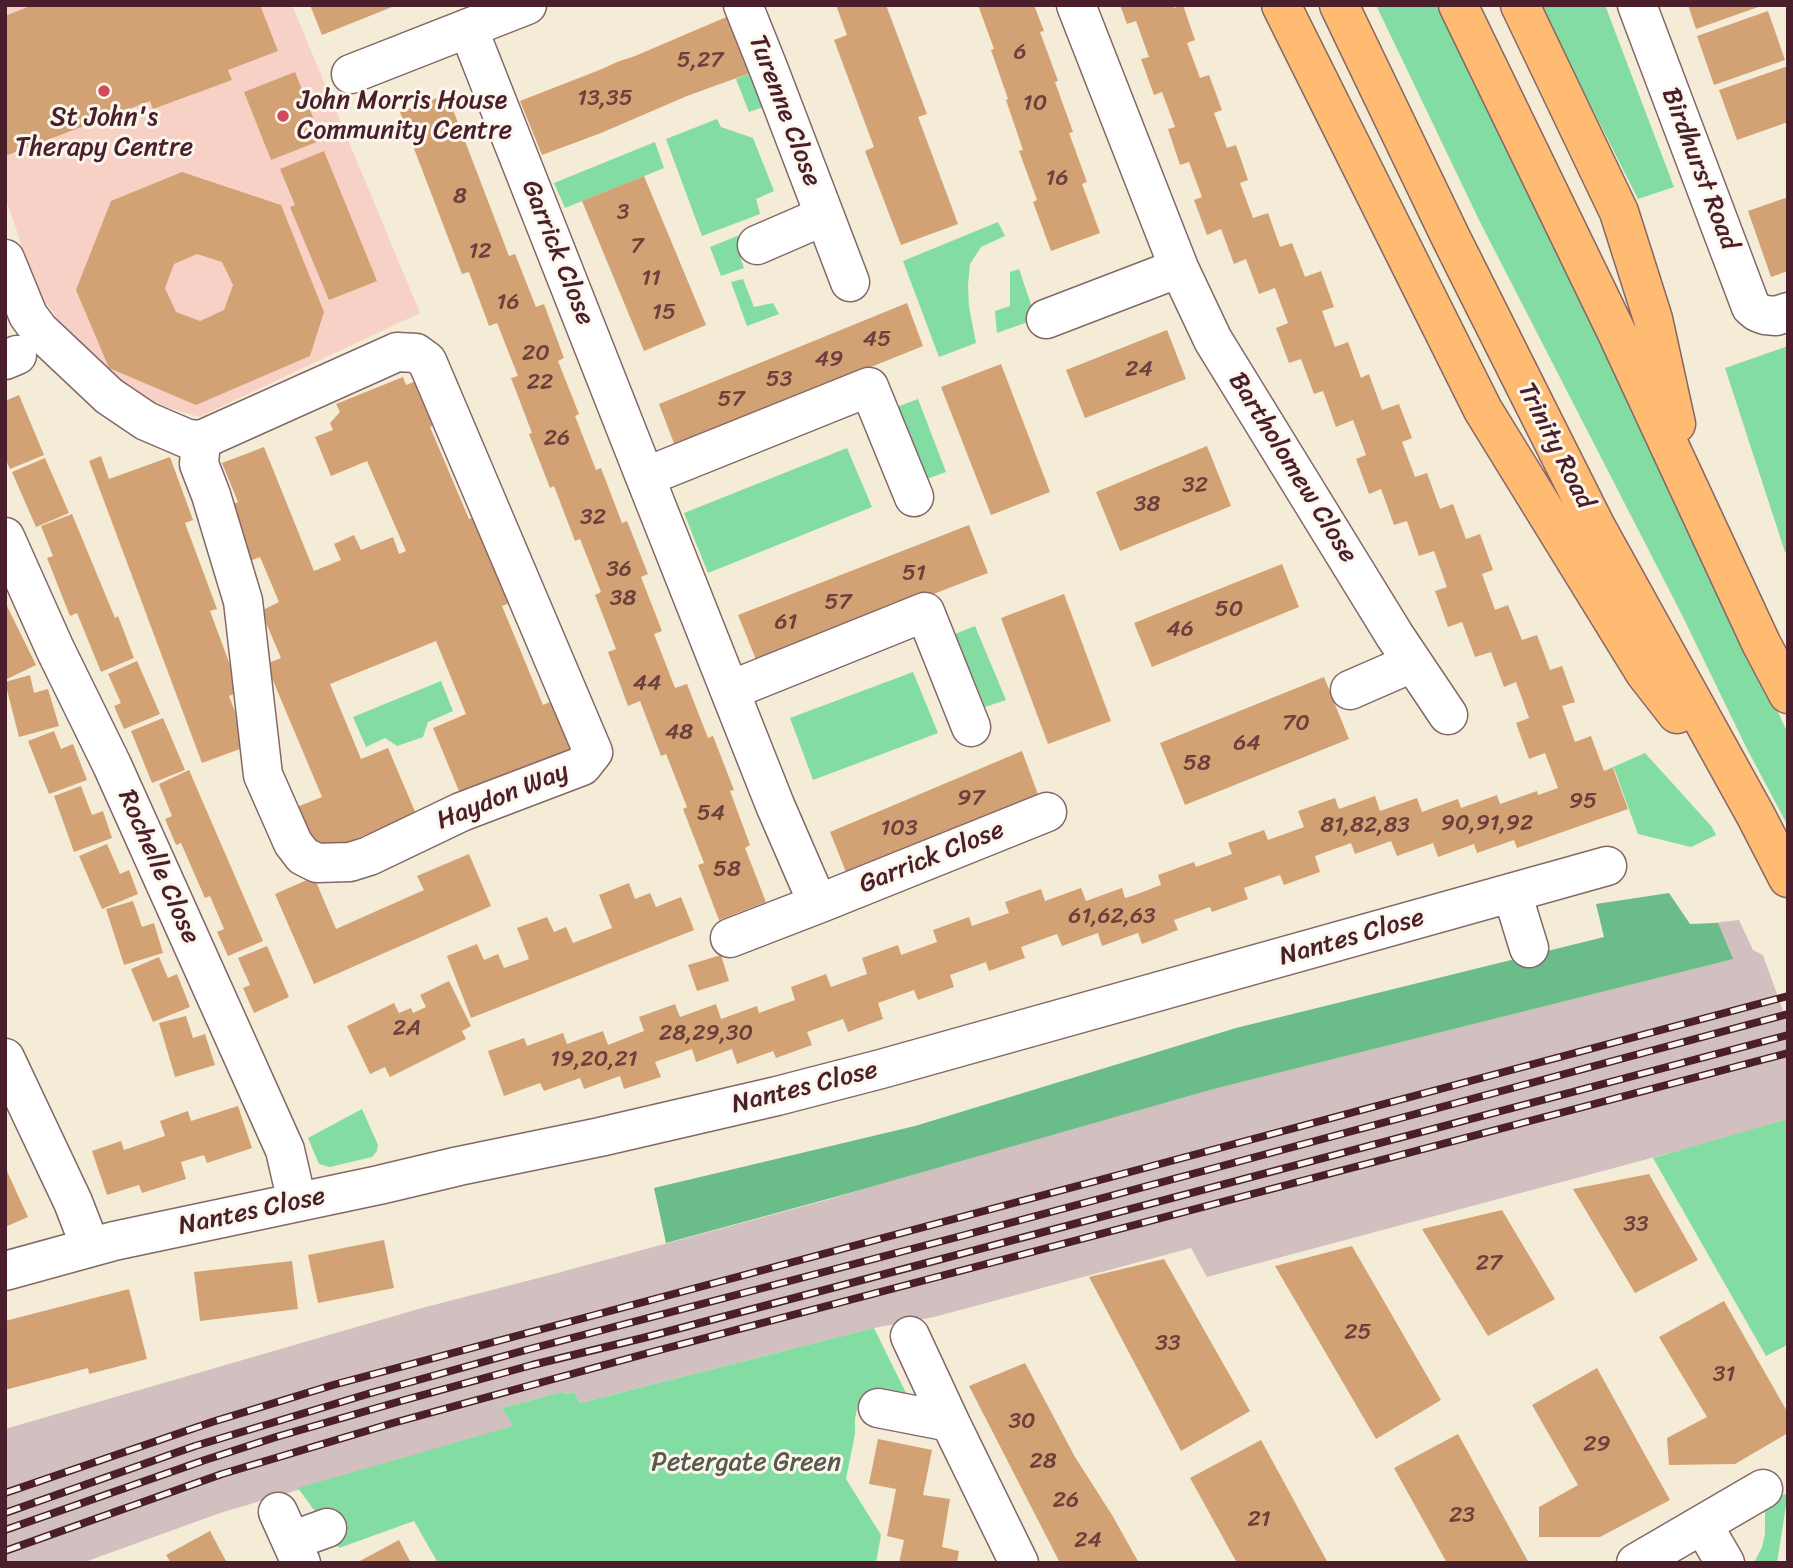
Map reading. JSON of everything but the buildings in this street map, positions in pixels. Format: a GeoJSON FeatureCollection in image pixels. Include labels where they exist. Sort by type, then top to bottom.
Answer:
{"type":"FeatureCollection","features":[{"type":"Feature","properties":{"kind":"highway"},"geometry":{"type":"LineString","coordinates":[[1281,5],[1482,410],[1645,673],[1755,816]]}},
{"type":"Feature","properties":{"kind":"highway","name":"Trinity Road"},"geometry":{"type":"LineString","coordinates":[[1339,5],[1451,238],[1596,527],[1788,878]]}},
{"type":"Feature","properties":{"kind":"highway"},"geometry":{"type":"LineString","coordinates":[[1458,5],[1611,321],[1760,643],[1788,694]]}},
{"type":"Feature","properties":{"kind":"highway"},"geometry":{"type":"LineString","coordinates":[[1520,5],[1619,212],[1653,319],[1691,494]]}},
{"type":"Feature","properties":{"kind":"street"},"geometry":{"type":"LineString","coordinates":[[351,74],[527,5]]}},
{"type":"Feature","properties":{"kind":"street","name":"Turenne Close"},"geometry":{"type":"LineString","coordinates":[[743,5],[850,282]]}},
{"type":"Feature","properties":{"kind":"street","name":"Bartholomew Close"},"geometry":{"type":"LineString","coordinates":[[1076,5],[1179,268],[1213,340],[1412,663],[1448,715]]}},
{"type":"Feature","properties":{"kind":"street","name":"Birdhurst Road"},"geometry":{"type":"LineString","coordinates":[[1637,5],[1751,307],[1765,315],[1782,314]]}},
{"type":"Feature","properties":{"kind":"street","name":"Garrick Close"},"geometry":{"type":"LineString","coordinates":[[468,29],[775,805],[818,904]]}},
{"type":"Feature","properties":{"kind":"street","name":"Turenne Close"},"geometry":{"type":"LineString","coordinates":[[757,245],[824,216]]}},
{"type":"Feature","properties":{"kind":"street"},"geometry":{"type":"LineString","coordinates":[[5,259],[33,323],[90,379],[137,416],[188,439],[201,440]]}},
{"type":"Feature","properties":{"kind":"street"},"geometry":{"type":"LineString","coordinates":[[1046,319],[1179,268]]}},
{"type":"Feature","properties":{"kind":"street","name":"Haydon Way"},"geometry":{"type":"LineString","coordinates":[[397,352],[416,353],[427,360],[593,752],[582,765],[461,812],[369,856],[350,862],[317,863],[303,856],[293,843],[263,775],[243,601],[200,464],[201,440],[397,352]]}},
{"type":"Feature","properties":{"kind":"street"},"geometry":{"type":"LineString","coordinates":[[645,477],[869,387],[914,497]]}},
{"type":"Feature","properties":{"kind":"street","name":"Rochelle Close"},"geometry":{"type":"LineString","coordinates":[[5,537],[55,649],[112,765],[281,1140],[297,1202]]}},
{"type":"Feature","properties":{"kind":"street"},"geometry":{"type":"LineString","coordinates":[[731,690],[925,612],[971,727]]}},
{"type":"Feature","properties":{"kind":"street"},"geometry":{"type":"LineString","coordinates":[[1350,690],[1412,663]]}},
{"type":"Feature","properties":{"kind":"street","name":"Garrick Close"},"geometry":{"type":"LineString","coordinates":[[730,939],[1047,812]]}},
{"type":"Feature","properties":{"kind":"street","name":"Nantes Close"},"geometry":{"type":"LineString","coordinates":[[5,1270],[90,1246],[600,1137],[777,1096],[908,1062],[1607,866]]}},
{"type":"Feature","properties":{"kind":"street"},"geometry":{"type":"LineString","coordinates":[[1512,893],[1529,948]]}},
{"type":"Feature","properties":{"kind":"street"},"geometry":{"type":"LineString","coordinates":[[5,1058],[73,1202],[90,1246]]}},
{"type":"Feature","properties":{"kind":"street"},"geometry":{"type":"LineString","coordinates":[[910,1336],[1019,1563]]}},
{"type":"Feature","properties":{"kind":"street"},"geometry":{"type":"LineString","coordinates":[[878,1408],[950,1422]]}},
{"type":"Feature","properties":{"kind":"street"},"geometry":{"type":"LineString","coordinates":[[1636,1563],[1763,1489]]}},
{"type":"Feature","properties":{"kind":"street"},"geometry":{"type":"LineString","coordinates":[[1703,1525],[1725,1563]]}},
{"type":"Feature","properties":{"kind":"street"},"geometry":{"type":"LineString","coordinates":[[290,1539],[327,1528]]}},
{"type":"Feature","properties":{"kind":"shaded area"},"geometry":{"type":"Polygon","coordinates":[[[5,5],[292,5],[420,313],[199,417],[134,397],[92,366],[38,292],[5,197],[5,5]]]}},
{"type":"Feature","properties":{"kind":"shaded area"},"geometry":{"type":"Polygon","coordinates":[[[1739,920],[1753,950],[1763,955],[1788,1025],[1788,1119],[1207,1277],[1191,1248],[934,1317],[874,1328],[580,1403],[574,1392],[562,1392],[502,1408],[514,1426],[220,1513],[82,1563],[5,1563],[5,1429],[422,1308],[834,1198],[1696,925],[1739,920]]]}},
{"type":"Feature","properties":{"kind":"green space"},"geometry":{"type":"Polygon","coordinates":[[[1376,5],[1437,5],[1531,192],[1726,598],[1788,734],[1788,826],[1479,220],[1376,5]]]}},
{"type":"Feature","properties":{"kind":"green space"},"geometry":{"type":"Polygon","coordinates":[[[1540,5],[1605,5],[1674,187],[1638,199],[1540,5]]]}},
{"type":"Feature","properties":{"kind":"green space"},"geometry":{"type":"Polygon","coordinates":[[[753,72],[766,106],[749,112],[736,79],[753,72]]]}},
{"type":"Feature","properties":{"kind":"green space"},"geometry":{"type":"Polygon","coordinates":[[[717,119],[721,127],[753,138],[774,191],[756,199],[760,214],[702,236],[666,139],[717,119]]]}},
{"type":"Feature","properties":{"kind":"green space"},"geometry":{"type":"Polygon","coordinates":[[[655,142],[664,168],[565,208],[554,183],[655,142]]]}},
{"type":"Feature","properties":{"kind":"green space"},"geometry":{"type":"Polygon","coordinates":[[[998,222],[1005,236],[981,247],[970,264],[969,307],[976,343],[939,357],[903,261],[998,222]]]}},
{"type":"Feature","properties":{"kind":"green space"},"geometry":{"type":"Polygon","coordinates":[[[747,232],[752,246],[738,251],[744,268],[721,276],[710,247],[747,232]]]}},
{"type":"Feature","properties":{"kind":"green space"},"geometry":{"type":"Polygon","coordinates":[[[1019,269],[1036,319],[997,333],[995,311],[1010,306],[1010,272],[1019,269]]]}},
{"type":"Feature","properties":{"kind":"green space"},"geometry":{"type":"Polygon","coordinates":[[[743,279],[754,307],[773,303],[779,314],[747,326],[731,282],[743,279]]]}},
{"type":"Feature","properties":{"kind":"green space"},"geometry":{"type":"Polygon","coordinates":[[[1788,346],[1788,554],[1785,552],[1725,368],[1788,346]]]}},
{"type":"Feature","properties":{"kind":"green space"},"geometry":{"type":"Polygon","coordinates":[[[918,399],[946,472],[924,480],[894,408],[918,399]]]}},
{"type":"Feature","properties":{"kind":"green space"},"geometry":{"type":"Polygon","coordinates":[[[847,448],[872,507],[708,573],[684,513],[847,448]]]}},
{"type":"Feature","properties":{"kind":"green space"},"geometry":{"type":"Polygon","coordinates":[[[975,626],[1006,700],[985,707],[955,634],[975,626]]]}},
{"type":"Feature","properties":{"kind":"green space"},"geometry":{"type":"Polygon","coordinates":[[[913,672],[938,733],[813,780],[790,718],[913,672]]]}},
{"type":"Feature","properties":{"kind":"green space"},"geometry":{"type":"Polygon","coordinates":[[[441,681],[453,711],[428,722],[423,737],[397,746],[385,738],[366,747],[353,717],[441,681]]]}},
{"type":"Feature","properties":{"kind":"green space"},"geometry":{"type":"Polygon","coordinates":[[[1645,753],[1712,827],[1716,835],[1691,847],[1638,834],[1614,768],[1604,771],[1645,753]]]}},
{"type":"Feature","properties":{"kind":"green space"},"geometry":{"type":"Polygon","coordinates":[[[1669,893],[1690,924],[1718,923],[1733,959],[1213,1089],[666,1243],[654,1188],[915,1126],[1236,1028],[1604,937],[1596,904],[1669,893]]]}},
{"type":"Feature","properties":{"kind":"green space"},"geometry":{"type":"Polygon","coordinates":[[[362,1109],[378,1145],[377,1151],[372,1157],[330,1167],[319,1164],[308,1138],[362,1109]]]}},
{"type":"Feature","properties":{"kind":"green space"},"geometry":{"type":"Polygon","coordinates":[[[1788,1119],[1788,1340],[1787,1345],[1766,1356],[1653,1158],[1788,1119]]]}},
{"type":"Feature","properties":{"kind":"green space","name":"Petergate Green"},"geometry":{"type":"Polygon","coordinates":[[[874,1328],[907,1395],[893,1392],[858,1403],[855,1419],[855,1434],[846,1479],[881,1535],[876,1563],[438,1563],[414,1521],[339,1548],[323,1515],[317,1514],[298,1488],[513,1426],[502,1408],[562,1392],[574,1392],[580,1403],[874,1328]]]}},
{"type":"Feature","properties":{"kind":"green space"},"geometry":{"type":"Polygon","coordinates":[[[1788,1493],[1777,1563],[1754,1563],[1765,1534],[1763,1503],[1788,1493]]]}},
{"type":"Feature","properties":{"kind":"railway"},"geometry":{"type":"LineString","coordinates":[[5,1493],[212,1422],[333,1385],[1788,996]]}},
{"type":"Feature","properties":{"kind":"railway"},"geometry":{"type":"LineString","coordinates":[[5,1513],[195,1446],[371,1393],[1788,1014]]}},
{"type":"Feature","properties":{"kind":"railway"},"geometry":{"type":"LineString","coordinates":[[5,1530],[205,1460],[401,1401],[1788,1035]]}},
{"type":"Feature","properties":{"kind":"railway"},"geometry":{"type":"LineString","coordinates":[[5,1551],[222,1474],[393,1423],[652,1352],[1788,1053]]}},
{"type":"Feature","properties":{"kind":"place","name":"St John's Therapy Centre"},"geometry":{"type":"Point","coordinates":[104,91]}},
{"type":"Feature","properties":{"kind":"place","name":"John Morris House Community Centre"},"geometry":{"type":"Point","coordinates":[283,116]}}]}
